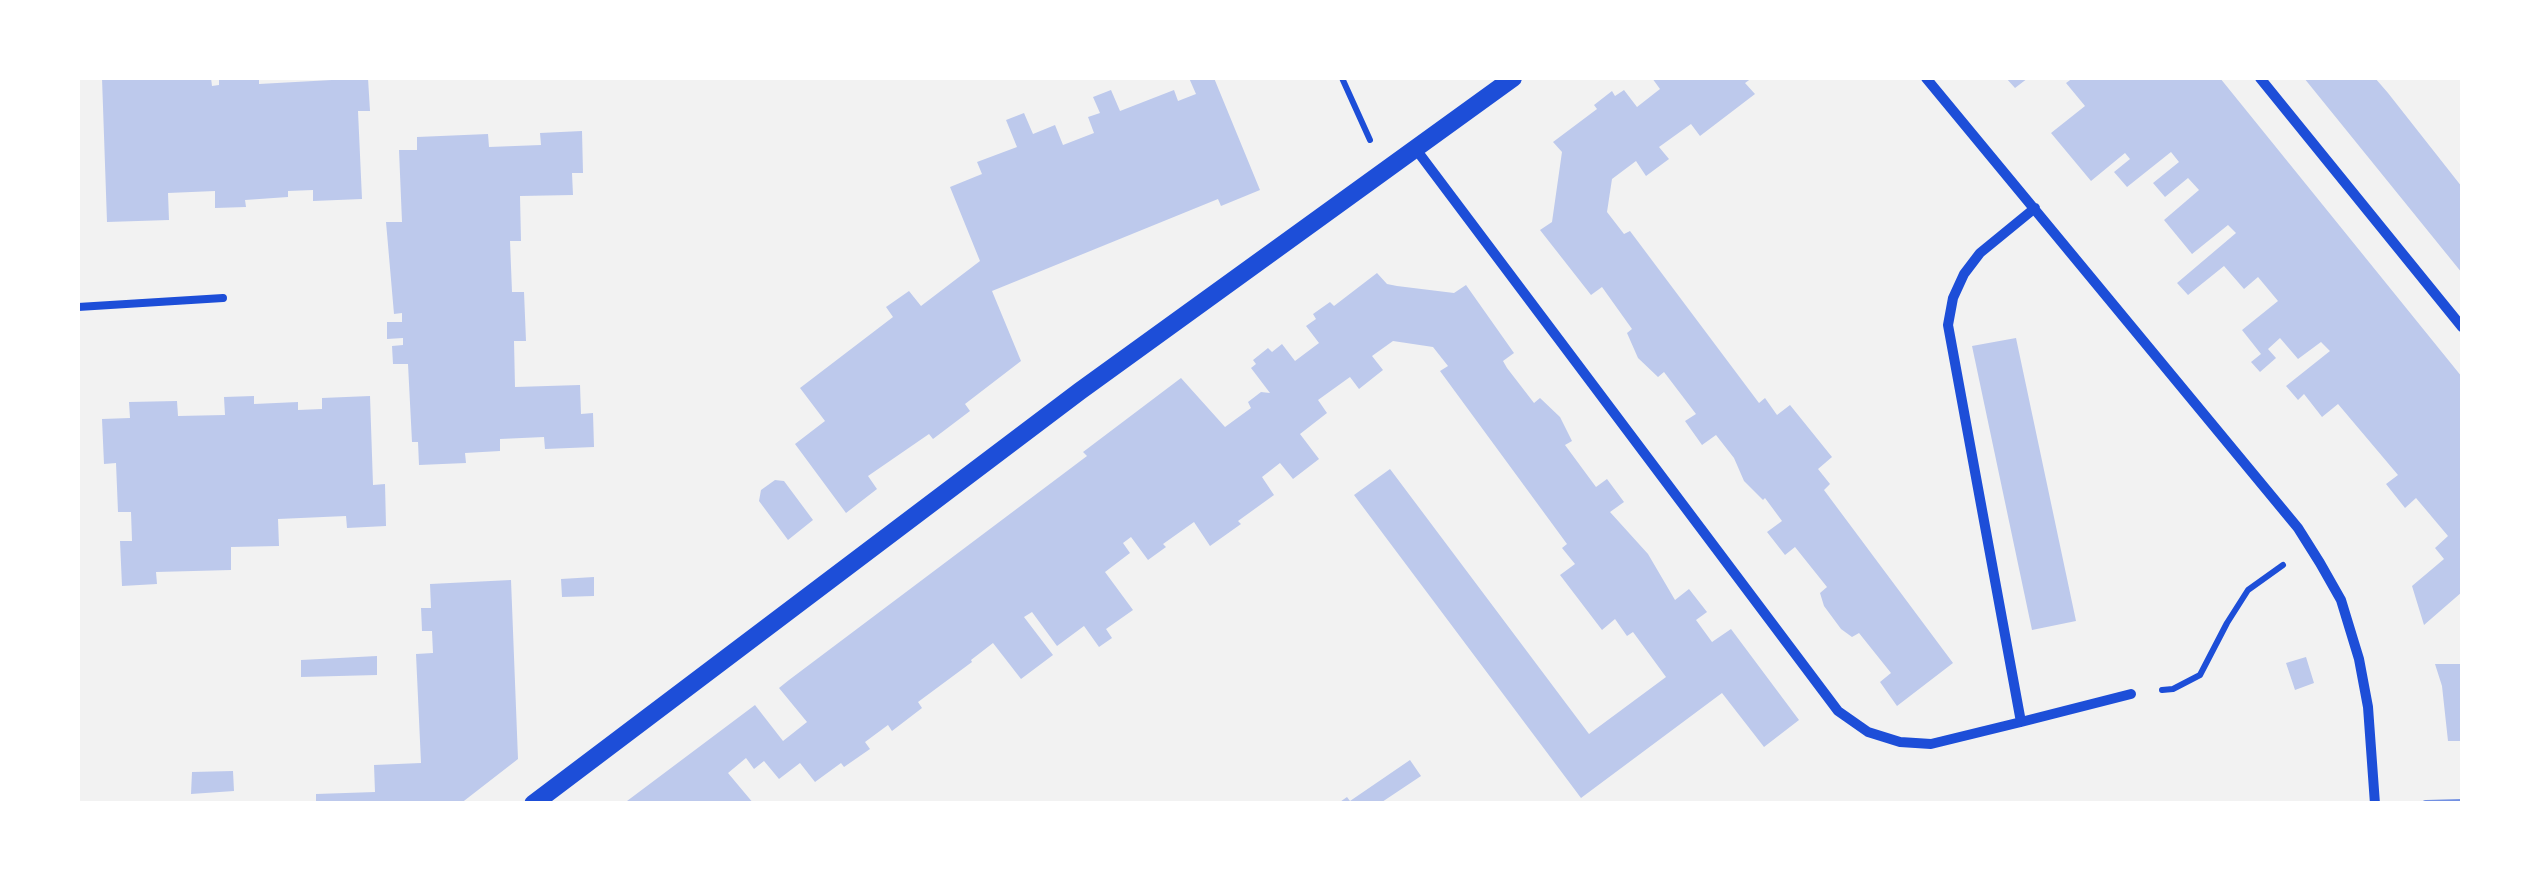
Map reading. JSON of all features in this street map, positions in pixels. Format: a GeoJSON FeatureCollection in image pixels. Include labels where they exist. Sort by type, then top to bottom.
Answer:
{"type":"FeatureCollection","features":[{"type":"Feature","properties":{"kind":"street"},"geometry":{"type":"LineString","coordinates":[[533,804],[1080,391],[1512,78]]}},
{"type":"Feature","properties":{"kind":"street"},"geometry":{"type":"LineString","coordinates":[[1926,78],[2310,546],[2340,600],[2359,659],[2368,707],[2376,804]]}},
{"type":"Feature","properties":{"kind":"street"},"geometry":{"type":"LineString","coordinates":[[2260,78],[2462,327]]}},
{"type":"Feature","properties":{"kind":"street"},"geometry":{"type":"LineString","coordinates":[[1415,148],[1838,711],[1868,732],[1900,742],[1931,744],[2131,694]]}},
{"type":"Feature","properties":{"kind":"street"},"geometry":{"type":"LineString","coordinates":[[2022,722],[1948,325],[1953,298],[1964,274],[1980,253],[2034,208]]}},
{"type":"Feature","properties":{"kind":"lane"},"geometry":{"type":"LineString","coordinates":[[78,307],[223,298]]}},
{"type":"Feature","properties":{"kind":"path"},"geometry":{"type":"LineString","coordinates":[[1342,78],[1362,126],[1387,168]]}},
{"type":"Feature","properties":{"kind":"path"},"geometry":{"type":"LineString","coordinates":[[2131,694],[2173,689],[2200,676],[2248,590],[2310,546]]}},
{"type":"Feature","properties":{"kind":"building"},"geometry":{"type":"Polygon","coordinates":[[[102,78],[211,78],[212,86],[219,85],[219,78],[259,78],[259,84],[368,78],[370,111],[358,111],[362,199],[313,201],[313,190],[288,191],[288,197],[245,200],[246,207],[215,208],[215,191],[168,193],[169,220],[107,222],[102,78]]]}},
{"type":"Feature","properties":{"kind":"building"},"geometry":{"type":"Polygon","coordinates":[[[1189,78],[1214,78],[1260,190],[1221,206],[1218,199],[992,291],[1021,361],[965,404],[970,411],[933,439],[929,434],[868,476],[877,489],[846,513],[795,444],[825,421],[800,388],[893,317],[886,307],[909,291],[921,306],[980,261],[950,187],[982,174],[977,162],[1017,147],[1006,120],[1024,113],[1033,134],[1055,125],[1063,145],[1094,133],[1088,117],[1100,113],[1093,97],[1111,90],[1120,111],[1174,90],[1178,101],[1196,94],[1189,78]]]}},
{"type":"Feature","properties":{"kind":"building"},"geometry":{"type":"Polygon","coordinates":[[[1652,78],[1752,78],[1745,83],[1755,94],[1700,136],[1691,124],[1659,147],[1669,159],[1646,176],[1636,161],[1612,179],[1607,212],[1624,234],[1630,231],[1759,403],[1765,398],[1777,415],[1790,405],[1832,457],[1818,469],[1830,484],[1824,490],[1953,663],[1897,706],[1880,682],[1891,673],[1859,633],[1852,637],[1841,629],[1824,606],[1820,593],[1827,587],[1795,547],[1785,555],[1767,532],[1782,521],[1765,498],[1744,481],[1734,458],[1716,435],[1702,445],[1685,421],[1696,414],[1664,372],[1658,377],[1638,358],[1627,333],[1632,329],[1602,287],[1591,295],[1540,230],[1552,222],[1562,152],[1553,142],[1597,109],[1594,105],[1612,91],[1615,96],[1624,90],[1637,107],[1660,89],[1652,78]]]}},
{"type":"Feature","properties":{"kind":"building"},"geometry":{"type":"Polygon","coordinates":[[[2006,78],[2028,78],[2015,88],[2006,78]]]}},
{"type":"Feature","properties":{"kind":"building"},"geometry":{"type":"Polygon","coordinates":[[[2073,78],[2220,78],[2462,377],[2462,592],[2424,625],[2412,586],[2444,559],[2435,548],[2448,536],[2416,498],[2405,508],[2386,484],[2398,475],[2338,404],[2322,417],[2304,394],[2298,400],[2286,386],[2330,351],[2321,342],[2298,359],[2280,338],[2268,349],[2276,358],[2260,372],[2251,362],[2261,354],[2242,330],[2278,301],[2258,277],[2244,289],[2224,266],[2188,295],[2177,283],[2236,233],[2228,225],[2192,254],[2164,220],[2199,190],[2188,178],[2165,197],[2153,183],[2179,162],[2171,152],[2127,187],[2114,172],[2130,159],[2125,153],[2091,181],[2051,133],[2085,106],[2066,83],[2073,78]]]}},
{"type":"Feature","properties":{"kind":"building"},"geometry":{"type":"Polygon","coordinates":[[[2304,78],[2375,78],[2388,93],[2462,187],[2462,273],[2304,78]]]}},
{"type":"Feature","properties":{"kind":"building"},"geometry":{"type":"Polygon","coordinates":[[[582,131],[583,173],[572,173],[573,195],[520,196],[521,241],[510,241],[512,292],[524,292],[526,341],[514,341],[515,387],[580,385],[581,414],[593,413],[594,447],[545,449],[544,437],[500,439],[500,451],[465,453],[466,463],[419,465],[418,442],[412,442],[408,364],[393,364],[392,346],[403,345],[403,338],[387,339],[387,322],[402,322],[402,313],[394,314],[386,222],[402,222],[399,150],[417,150],[417,137],[488,134],[489,147],[541,145],[540,133],[582,131]]]}},
{"type":"Feature","properties":{"kind":"building"},"geometry":{"type":"Polygon","coordinates":[[[1377,273],[1387,284],[1397,286],[1454,293],[1466,285],[1514,353],[1503,361],[1507,368],[1534,403],[1540,398],[1560,417],[1572,441],[1565,445],[1596,487],[1607,479],[1624,502],[1610,512],[1648,554],[1675,600],[1689,589],[1707,612],[1696,620],[1712,642],[1731,629],[1799,720],[1764,747],[1722,693],[1581,798],[1354,495],[1390,469],[1589,734],[1666,677],[1633,632],[1627,636],[1615,619],[1602,630],[1560,575],[1575,564],[1562,548],[1567,544],[1440,371],[1448,366],[1433,347],[1393,341],[1372,356],[1383,370],[1359,389],[1350,377],[1318,400],[1327,413],[1300,434],[1319,459],[1293,479],[1280,463],[1262,477],[1274,495],[1238,521],[1241,524],[1210,546],[1194,522],[1148,560],[1131,537],[1123,543],[1130,553],[1105,572],[1133,610],[1106,629],[1112,638],[1099,647],[1084,626],[1057,646],[1032,612],[1024,617],[1053,655],[1021,679],[993,643],[918,702],[922,708],[892,731],[888,725],[865,742],[870,749],[815,782],[800,763],[779,779],[764,761],[754,769],[746,758],[728,773],[754,804],[623,804],[755,705],[783,741],[807,722],[779,688],[789,680],[1087,456],[1083,452],[1181,378],[1225,427],[1251,408],[1248,402],[1261,392],[1270,393],[1251,368],[1256,364],[1253,360],[1268,348],[1272,352],[1282,344],[1295,361],[1319,343],[1306,326],[1316,319],[1313,314],[1330,302],[1334,306],[1377,273]]]}},
{"type":"Feature","properties":{"kind":"building"},"geometry":{"type":"Polygon","coordinates":[[[2016,338],[2076,621],[2032,630],[1972,346],[2016,338]]]}},
{"type":"Feature","properties":{"kind":"building"},"geometry":{"type":"Polygon","coordinates":[[[254,396],[254,404],[298,402],[298,410],[322,409],[322,398],[370,396],[373,485],[385,484],[386,526],[347,528],[346,516],[278,519],[279,546],[231,547],[231,570],[156,572],[157,584],[122,586],[120,541],[132,541],[131,512],[118,512],[116,463],[104,464],[102,419],[130,418],[129,402],[177,401],[178,416],[225,415],[224,397],[254,396]]]}},
{"type":"Feature","properties":{"kind":"building"},"geometry":{"type":"Polygon","coordinates":[[[775,480],[784,481],[813,520],[788,540],[759,501],[761,490],[775,480]]]}},
{"type":"Feature","properties":{"kind":"building"},"geometry":{"type":"Polygon","coordinates":[[[594,577],[594,596],[562,597],[561,579],[594,577]]]}},
{"type":"Feature","properties":{"kind":"building"},"geometry":{"type":"Polygon","coordinates":[[[511,580],[518,759],[460,804],[316,804],[316,794],[375,792],[374,765],[421,763],[416,654],[433,653],[432,631],[422,631],[421,608],[431,608],[430,584],[511,580]]]}},
{"type":"Feature","properties":{"kind":"building"},"geometry":{"type":"Polygon","coordinates":[[[377,656],[377,675],[301,677],[301,660],[377,656]]]}},
{"type":"Feature","properties":{"kind":"building"},"geometry":{"type":"Polygon","coordinates":[[[2306,657],[2314,683],[2295,690],[2286,663],[2306,657]]]}},
{"type":"Feature","properties":{"kind":"building"},"geometry":{"type":"Polygon","coordinates":[[[2435,664],[2462,664],[2462,741],[2448,741],[2442,686],[2435,664]]]}},
{"type":"Feature","properties":{"kind":"building"},"geometry":{"type":"Polygon","coordinates":[[[1410,760],[1421,776],[1379,804],[1337,804],[1347,797],[1350,801],[1410,760]]]}},
{"type":"Feature","properties":{"kind":"building"},"geometry":{"type":"Polygon","coordinates":[[[233,771],[234,791],[191,794],[192,772],[233,771]]]}},
{"type":"Feature","properties":{"kind":"railway"},"geometry":{"type":"LineString","coordinates":[[2426,804],[2462,803]]}}]}
